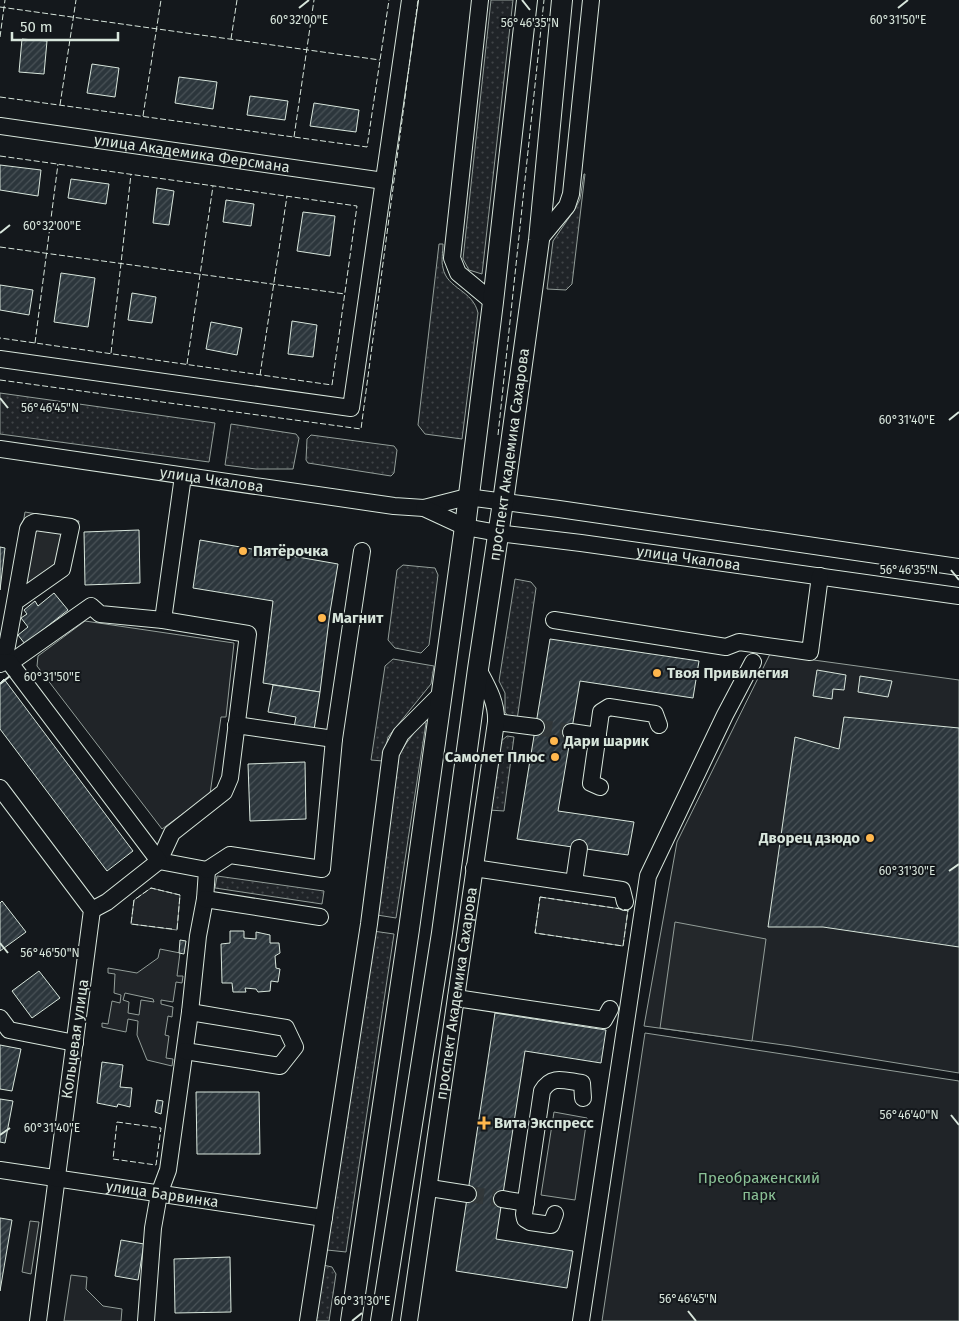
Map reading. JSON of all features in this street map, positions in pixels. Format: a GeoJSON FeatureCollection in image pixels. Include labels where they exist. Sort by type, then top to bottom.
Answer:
{"type":"FeatureCollection","features":[{"type":"Feature","properties":{"kind":"main road"},"geometry":{"type":"LineString","coordinates":[[351,1321],[409,930],[494,302],[527,0]]}},
{"type":"Feature","properties":{"kind":"main road","name":"проспект Академика Сахарова"},"geometry":{"type":"LineString","coordinates":[[381,1321],[442,934],[539,240],[562,0]]}},
{"type":"Feature","properties":{"kind":"street"},"geometry":{"type":"LineString","coordinates":[[0,359],[351,408],[410,0]]}},
{"type":"Feature","properties":{"kind":"street"},"geometry":{"type":"LineString","coordinates":[[480,0],[452,258],[458,272],[494,302]]}},
{"type":"Feature","properties":{"kind":"street"},"geometry":{"type":"LineString","coordinates":[[539,240],[567,206],[571,194],[591,0]]}},
{"type":"Feature","properties":{"kind":"street","name":"улица Академика Ферсмана"},"geometry":{"type":"LineString","coordinates":[[0,126],[384,180]]}},
{"type":"Feature","properties":{"kind":"street","name":"улица Чкалова"},"geometry":{"type":"LineString","coordinates":[[0,449],[394,506],[424,508],[467,497],[959,567]]}},
{"type":"Feature","properties":{"kind":"street"},"geometry":{"type":"LineString","coordinates":[[163,620],[183,476]]}},
{"type":"Feature","properties":{"kind":"street","name":"улица Чкалова"},"geometry":{"type":"LineString","coordinates":[[424,508],[464,527],[498,533],[591,544],[959,596]]}},
{"type":"Feature","properties":{"kind":"street"},"geometry":{"type":"LineString","coordinates":[[15,602],[62,569],[71,527],[34,522],[28,529],[4,663],[159,861],[207,870],[230,855],[322,869],[334,739],[362,551]]}},
{"type":"Feature","properties":{"kind":"street"},"geometry":{"type":"LineString","coordinates":[[554,620],[726,647],[739,642],[810,652],[820,576]]}},
{"type":"Feature","properties":{"kind":"street"},"geometry":{"type":"LineString","coordinates":[[0,788],[92,910],[106,902],[159,861],[172,833],[224,792],[230,778],[248,634],[163,620],[100,614],[91,606],[4,663]]}},
{"type":"Feature","properties":{"kind":"street"},"geometry":{"type":"LineString","coordinates":[[581,1321],[648,876],[753,662]]}},
{"type":"Feature","properties":{"kind":"street","name":"проспект Академика Сахарова"},"geometry":{"type":"LineString","coordinates":[[409,1321],[430,1188],[496,722],[496,712],[492,697],[478,669]]}},
{"type":"Feature","properties":{"kind":"street"},"geometry":{"type":"LineString","coordinates":[[308,1321],[369,924],[391,753],[401,734],[440,695]]}},
{"type":"Feature","properties":{"kind":"street"},"geometry":{"type":"LineString","coordinates":[[600,787],[591,783],[601,712],[610,707],[655,714],[659,726]]}},
{"type":"Feature","properties":{"kind":"street"},"geometry":{"type":"LineString","coordinates":[[496,722],[536,727]]}},
{"type":"Feature","properties":{"kind":"street"},"geometry":{"type":"LineString","coordinates":[[236,725],[334,739]]}},
{"type":"Feature","properties":{"kind":"street"},"geometry":{"type":"LineString","coordinates":[[571,732],[598,736]]}},
{"type":"Feature","properties":{"kind":"street"},"geometry":{"type":"LineString","coordinates":[[574,882],[579,848]]}},
{"type":"Feature","properties":{"kind":"street"},"geometry":{"type":"LineString","coordinates":[[474,868],[622,890],[625,902]]}},
{"type":"Feature","properties":{"kind":"street"},"geometry":{"type":"LineString","coordinates":[[146,1321],[153,1228],[159,1194],[168,1170],[190,1012],[198,936],[205,899],[207,870]]}},
{"type":"Feature","properties":{"kind":"street"},"geometry":{"type":"LineString","coordinates":[[205,899],[320,917]]}},
{"type":"Feature","properties":{"kind":"street","name":"Кольцевая улица"},"geometry":{"type":"LineString","coordinates":[[38,1321],[92,910]]}},
{"type":"Feature","properties":{"kind":"street"},"geometry":{"type":"LineString","coordinates":[[456,998],[604,1020],[610,1009]]}},
{"type":"Feature","properties":{"kind":"street"},"geometry":{"type":"LineString","coordinates":[[185,1051],[280,1066],[295,1047],[286,1028],[190,1012]]}},
{"type":"Feature","properties":{"kind":"street"},"geometry":{"type":"LineString","coordinates":[[0,1018],[9,1030],[75,1043]]}},
{"type":"Feature","properties":{"kind":"street"},"geometry":{"type":"LineString","coordinates":[[555,1214],[551,1224],[530,1222],[525,1219],[524,1214],[542,1091],[547,1082],[555,1080],[582,1083],[582,1098]]}},
{"type":"Feature","properties":{"kind":"street","name":"улица Барвинка"},"geometry":{"type":"LineString","coordinates":[[0,1170],[324,1218]]}},
{"type":"Feature","properties":{"kind":"street"},"geometry":{"type":"LineString","coordinates":[[430,1188],[468,1194]]}},
{"type":"Feature","properties":{"kind":"street"},"geometry":{"type":"LineString","coordinates":[[502,1199],[526,1203]]}},
{"type":"Feature","properties":{"kind":"green space"},"geometry":{"type":"Polygon","coordinates":[[[491,0],[513,0],[482,274],[469,270],[463,259],[491,0]]]}},
{"type":"Feature","properties":{"kind":"green space"},"geometry":{"type":"Polygon","coordinates":[[[584,174],[572,284],[566,290],[547,289],[553,241],[580,199],[584,174]]]}},
{"type":"Feature","properties":{"kind":"green space"},"geometry":{"type":"Polygon","coordinates":[[[439,244],[443,244],[442,262],[445,275],[449,281],[471,299],[478,313],[462,439],[425,434],[418,425],[439,244]]]}},
{"type":"Feature","properties":{"kind":"green space"},"geometry":{"type":"Polygon","coordinates":[[[0,393],[215,423],[209,462],[0,434],[0,393]]]}},
{"type":"Feature","properties":{"kind":"green space"},"geometry":{"type":"Polygon","coordinates":[[[231,424],[296,434],[299,438],[293,469],[256,469],[225,465],[231,424]]]}},
{"type":"Feature","properties":{"kind":"green space"},"geometry":{"type":"Polygon","coordinates":[[[311,435],[394,446],[397,450],[394,473],[391,476],[308,463],[306,460],[307,439],[311,435]]]}},
{"type":"Feature","properties":{"kind":"green space"},"geometry":{"type":"Polygon","coordinates":[[[403,565],[435,568],[438,575],[429,645],[421,653],[395,648],[388,640],[397,570],[403,565]]]}},
{"type":"Feature","properties":{"kind":"green space"},"geometry":{"type":"Polygon","coordinates":[[[515,579],[531,582],[536,588],[517,720],[510,719],[505,712],[505,693],[499,681],[515,579]]]}},
{"type":"Feature","properties":{"kind":"green space"},"geometry":{"type":"Polygon","coordinates":[[[85,621],[234,643],[226,717],[221,717],[210,794],[162,829],[37,666],[38,656],[85,621]]]}},
{"type":"Feature","properties":{"kind":"green space"},"geometry":{"type":"Polygon","coordinates":[[[770,654],[959,680],[959,1073],[791,1046],[644,1026],[677,842],[770,654]]]}},
{"type":"Feature","properties":{"kind":"green space"},"geometry":{"type":"Polygon","coordinates":[[[393,659],[434,666],[431,684],[388,737],[383,761],[371,760],[385,666],[393,659]]]}},
{"type":"Feature","properties":{"kind":"green space"},"geometry":{"type":"Polygon","coordinates":[[[422,722],[426,723],[396,918],[377,915],[399,755],[422,722]]]}},
{"type":"Feature","properties":{"kind":"green space"},"geometry":{"type":"Polygon","coordinates":[[[507,736],[514,737],[504,811],[489,810],[500,742],[507,736]]]}},
{"type":"Feature","properties":{"kind":"green space"},"geometry":{"type":"Polygon","coordinates":[[[217,876],[324,891],[322,904],[215,888],[217,876]]]}},
{"type":"Feature","properties":{"kind":"green space"},"geometry":{"type":"Polygon","coordinates":[[[151,888],[180,895],[177,930],[131,924],[134,900],[151,888]]]}},
{"type":"Feature","properties":{"kind":"green space"},"geometry":{"type":"Polygon","coordinates":[[[540,897],[628,910],[623,946],[535,933],[540,897]]]}},
{"type":"Feature","properties":{"kind":"green space"},"geometry":{"type":"Polygon","coordinates":[[[373,931],[394,934],[346,1252],[327,1250],[373,931]]]}},
{"type":"Feature","properties":{"kind":"green space"},"geometry":{"type":"Polygon","coordinates":[[[160,949],[180,953],[177,976],[183,976],[182,983],[176,982],[173,1002],[161,1000],[161,1004],[173,1007],[172,1017],[168,1016],[165,1035],[169,1036],[166,1058],[173,1059],[172,1066],[147,1060],[137,1035],[138,1021],[128,1019],[126,1032],[102,1027],[102,1023],[108,1024],[112,1001],[120,1003],[121,995],[114,993],[115,974],[108,973],[108,968],[137,973],[158,958],[160,949]],[[125,993],[123,1000],[129,1002],[128,1013],[139,1015],[141,1000],[154,1002],[153,999],[125,993]]]}},
{"type":"Feature","properties":{"kind":"green space","name":"Преображенский парк"},"geometry":{"type":"Polygon","coordinates":[[[645,1033],[959,1081],[959,1321],[602,1321],[645,1033]]]}},
{"type":"Feature","properties":{"kind":"green space"},"geometry":{"type":"Polygon","coordinates":[[[554,1112],[587,1118],[575,1200],[541,1195],[554,1112]]]}},
{"type":"Feature","properties":{"kind":"green space"},"geometry":{"type":"Polygon","coordinates":[[[323,1265],[332,1267],[336,1274],[329,1321],[315,1321],[323,1265]]]}},
{"type":"Feature","properties":{"kind":"green space"},"geometry":{"type":"Polygon","coordinates":[[[71,1275],[87,1277],[86,1289],[103,1306],[122,1309],[121,1321],[64,1321],[71,1275]]]}},
{"type":"Feature","properties":{"kind":"shaded area"},"geometry":{"type":"Polygon","coordinates":[[[25,512],[79,521],[69,569],[11,595],[25,512]]]}},
{"type":"Feature","properties":{"kind":"shaded area"},"geometry":{"type":"Polygon","coordinates":[[[675,922],[766,939],[752,1041],[660,1028],[675,922]]]}},
{"type":"Feature","properties":{"kind":"shaded area"},"geometry":{"type":"Polygon","coordinates":[[[30,1221],[39,1222],[31,1274],[22,1272],[30,1221]]]}},
{"type":"Feature","properties":{"kind":"building"},"geometry":{"type":"Polygon","coordinates":[[[22,39],[47,41],[44,74],[19,72],[22,39]]]}},
{"type":"Feature","properties":{"kind":"building"},"geometry":{"type":"Polygon","coordinates":[[[92,64],[119,68],[115,97],[87,93],[92,64]]]}},
{"type":"Feature","properties":{"kind":"building"},"geometry":{"type":"Polygon","coordinates":[[[179,77],[217,82],[213,109],[175,103],[179,77]]]}},
{"type":"Feature","properties":{"kind":"building"},"geometry":{"type":"Polygon","coordinates":[[[250,96],[288,101],[285,120],[247,115],[250,96]]]}},
{"type":"Feature","properties":{"kind":"building"},"geometry":{"type":"Polygon","coordinates":[[[314,103],[359,110],[356,132],[310,126],[314,103]]]}},
{"type":"Feature","properties":{"kind":"building"},"geometry":{"type":"Polygon","coordinates":[[[0,165],[41,170],[38,196],[0,190],[0,165]]]}},
{"type":"Feature","properties":{"kind":"building"},"geometry":{"type":"Polygon","coordinates":[[[71,179],[109,184],[106,204],[68,198],[71,179]]]}},
{"type":"Feature","properties":{"kind":"building"},"geometry":{"type":"Polygon","coordinates":[[[157,188],[174,191],[169,225],[153,223],[157,188]]]}},
{"type":"Feature","properties":{"kind":"building"},"geometry":{"type":"Polygon","coordinates":[[[226,200],[254,204],[251,226],[223,222],[226,200]]]}},
{"type":"Feature","properties":{"kind":"building"},"geometry":{"type":"Polygon","coordinates":[[[303,212],[335,216],[330,256],[297,251],[303,212]]]}},
{"type":"Feature","properties":{"kind":"building"},"geometry":{"type":"Polygon","coordinates":[[[61,273],[95,278],[88,327],[54,322],[61,273]]]}},
{"type":"Feature","properties":{"kind":"building"},"geometry":{"type":"Polygon","coordinates":[[[0,285],[33,290],[29,315],[0,310],[0,285]]]}},
{"type":"Feature","properties":{"kind":"building"},"geometry":{"type":"Polygon","coordinates":[[[132,293],[156,297],[152,323],[128,320],[132,293]]]}},
{"type":"Feature","properties":{"kind":"building"},"geometry":{"type":"Polygon","coordinates":[[[292,321],[317,325],[313,357],[288,354],[292,321]]]}},
{"type":"Feature","properties":{"kind":"building"},"geometry":{"type":"Polygon","coordinates":[[[211,322],[242,328],[237,355],[206,349],[211,322]]]}},
{"type":"Feature","properties":{"kind":"building"},"geometry":{"type":"Polygon","coordinates":[[[139,530],[140,583],[85,585],[84,532],[139,530]]]}},
{"type":"Feature","properties":{"kind":"building"},"geometry":{"type":"Polygon","coordinates":[[[200,540],[338,564],[320,692],[263,683],[273,601],[193,588],[200,540]]]}},
{"type":"Feature","properties":{"kind":"building"},"geometry":{"type":"Polygon","coordinates":[[[0,547],[5,548],[0,590],[0,547]]]}},
{"type":"Feature","properties":{"kind":"building"},"geometry":{"type":"Polygon","coordinates":[[[54,593],[68,610],[25,644],[18,635],[28,627],[21,618],[27,614],[24,610],[35,601],[38,606],[54,593]]]}},
{"type":"Feature","properties":{"kind":"building"},"geometry":{"type":"Polygon","coordinates":[[[550,639],[699,661],[693,698],[580,681],[558,811],[634,822],[628,855],[517,839],[550,639]]]}},
{"type":"Feature","properties":{"kind":"building"},"geometry":{"type":"Polygon","coordinates":[[[817,670],[846,675],[844,690],[833,689],[832,699],[813,696],[817,670]]]}},
{"type":"Feature","properties":{"kind":"building"},"geometry":{"type":"Polygon","coordinates":[[[860,676],[892,681],[888,697],[858,692],[860,676]]]}},
{"type":"Feature","properties":{"kind":"building"},"geometry":{"type":"Polygon","coordinates":[[[4,679],[133,851],[107,871],[0,729],[0,683],[4,679]]]}},
{"type":"Feature","properties":{"kind":"building"},"geometry":{"type":"Polygon","coordinates":[[[273,685],[320,692],[314,730],[294,727],[296,717],[268,712],[273,685]]]}},
{"type":"Feature","properties":{"kind":"building","name":"Дворец дзюдо"},"geometry":{"type":"Polygon","coordinates":[[[844,717],[959,728],[959,947],[823,927],[768,927],[795,737],[839,749],[844,717]]]}},
{"type":"Feature","properties":{"kind":"building"},"geometry":{"type":"Polygon","coordinates":[[[305,762],[306,819],[250,821],[248,764],[305,762]]]}},
{"type":"Feature","properties":{"kind":"building"},"geometry":{"type":"Polygon","coordinates":[[[2,901],[26,932],[0,951],[0,903],[2,901]]]}},
{"type":"Feature","properties":{"kind":"building"},"geometry":{"type":"Polygon","coordinates":[[[230,931],[244,931],[244,938],[256,939],[256,932],[270,935],[270,943],[279,943],[280,953],[275,956],[276,968],[280,969],[278,982],[271,981],[270,991],[258,992],[256,989],[245,988],[246,992],[233,992],[232,983],[222,983],[221,944],[230,943],[230,931]]]}},
{"type":"Feature","properties":{"kind":"building"},"geometry":{"type":"Polygon","coordinates":[[[180,940],[186,941],[184,954],[179,953],[180,940]]]}},
{"type":"Feature","properties":{"kind":"building"},"geometry":{"type":"Polygon","coordinates":[[[39,971],[60,998],[32,1018],[12,991],[39,971]]]}},
{"type":"Feature","properties":{"kind":"building"},"geometry":{"type":"Polygon","coordinates":[[[495,1013],[606,1030],[601,1063],[525,1051],[496,1239],[573,1251],[567,1288],[456,1271],[495,1013]]]}},
{"type":"Feature","properties":{"kind":"building"},"geometry":{"type":"Polygon","coordinates":[[[0,1045],[21,1049],[12,1091],[0,1089],[0,1045]]]}},
{"type":"Feature","properties":{"kind":"building"},"geometry":{"type":"Polygon","coordinates":[[[102,1062],[123,1065],[120,1087],[132,1088],[130,1107],[118,1104],[117,1107],[97,1103],[102,1062]]]}},
{"type":"Feature","properties":{"kind":"building"},"geometry":{"type":"Polygon","coordinates":[[[196,1092],[259,1092],[260,1154],[197,1154],[196,1092]]]}},
{"type":"Feature","properties":{"kind":"building"},"geometry":{"type":"Polygon","coordinates":[[[0,1099],[13,1101],[5,1143],[0,1142],[0,1099]]]}},
{"type":"Feature","properties":{"kind":"building"},"geometry":{"type":"Polygon","coordinates":[[[157,1100],[163,1101],[161,1114],[155,1112],[157,1100]]]}},
{"type":"Feature","properties":{"kind":"building"},"geometry":{"type":"Polygon","coordinates":[[[0,1218],[12,1220],[0,1291],[0,1218]]]}},
{"type":"Feature","properties":{"kind":"building"},"geometry":{"type":"Polygon","coordinates":[[[121,1240],[144,1244],[138,1280],[115,1276],[121,1240]]]}},
{"type":"Feature","properties":{"kind":"building"},"geometry":{"type":"Polygon","coordinates":[[[230,1257],[231,1312],[175,1313],[174,1259],[230,1257]]]}},
{"type":"Feature","properties":{"kind":"tunnel"},"geometry":{"type":"LineString","coordinates":[[536,727],[571,732]]}},
{"type":"Feature","properties":{"kind":"tunnel"},"geometry":{"type":"LineString","coordinates":[[468,1194],[502,1199]]}},
{"type":"Feature","properties":{"kind":"fence"},"geometry":{"type":"LineString","coordinates":[[0,37],[5,0]]}},
{"type":"Feature","properties":{"kind":"fence"},"geometry":{"type":"LineString","coordinates":[[60,105],[76,0]]}},
{"type":"Feature","properties":{"kind":"fence"},"geometry":{"type":"LineString","coordinates":[[143,116],[161,0]]}},
{"type":"Feature","properties":{"kind":"fence"},"geometry":{"type":"LineString","coordinates":[[231,39],[237,0]]}},
{"type":"Feature","properties":{"kind":"fence"},"geometry":{"type":"LineString","coordinates":[[294,137],[314,0]]}},
{"type":"Feature","properties":{"kind":"fence"},"geometry":{"type":"LineString","coordinates":[[0,97],[367,147],[389,0]]}},
{"type":"Feature","properties":{"kind":"fence"},"geometry":{"type":"LineString","coordinates":[[0,380],[361,429],[418,0]]}},
{"type":"Feature","properties":{"kind":"fence"},"geometry":{"type":"LineString","coordinates":[[498,435],[544,0]]}},
{"type":"Feature","properties":{"kind":"fence"},"geometry":{"type":"LineString","coordinates":[[0,7],[380,60]]}},
{"type":"Feature","properties":{"kind":"fence"},"geometry":{"type":"LineString","coordinates":[[0,156],[357,206],[332,385],[0,338]]}},
{"type":"Feature","properties":{"kind":"fence"},"geometry":{"type":"LineString","coordinates":[[35,343],[58,164]]}},
{"type":"Feature","properties":{"kind":"fence"},"geometry":{"type":"LineString","coordinates":[[111,353],[131,174]]}},
{"type":"Feature","properties":{"kind":"fence"},"geometry":{"type":"LineString","coordinates":[[187,364],[213,186]]}},
{"type":"Feature","properties":{"kind":"fence"},"geometry":{"type":"LineString","coordinates":[[260,375],[287,196]]}},
{"type":"Feature","properties":{"kind":"fence"},"geometry":{"type":"LineString","coordinates":[[0,247],[345,294]]}},
{"type":"Feature","properties":{"kind":"fence"},"geometry":{"type":"LineString","coordinates":[[172,929],[131,924],[134,900],[151,888],[180,895],[177,930]]}},
{"type":"Feature","properties":{"kind":"fence"},"geometry":{"type":"LineString","coordinates":[[540,897],[628,910],[623,946],[535,933],[540,897]]}},
{"type":"Feature","properties":{"kind":"fence"},"geometry":{"type":"LineString","coordinates":[[117,1122],[161,1128],[156,1165],[113,1159],[117,1122]]}},
{"type":"Feature","properties":{"kind":"place","name":"Пятёрочка"},"geometry":{"type":"Point","coordinates":[243,551]}},
{"type":"Feature","properties":{"kind":"place","name":"Магнит"},"geometry":{"type":"Point","coordinates":[322,618]}},
{"type":"Feature","properties":{"kind":"place","name":"Твоя Привилегия"},"geometry":{"type":"Point","coordinates":[657,673]}},
{"type":"Feature","properties":{"kind":"place","name":"Дари шарик"},"geometry":{"type":"Point","coordinates":[554,741]}},
{"type":"Feature","properties":{"kind":"place","name":"Самолет Плюс"},"geometry":{"type":"Point","coordinates":[555,757]}},
{"type":"Feature","properties":{"kind":"place","name":"Дворец дзюдо"},"geometry":{"type":"Point","coordinates":[870,838]}},
{"type":"Feature","properties":{"kind":"place","name":"Вита Экспресс"},"geometry":{"type":"Point","coordinates":[484,1123]}}]}
